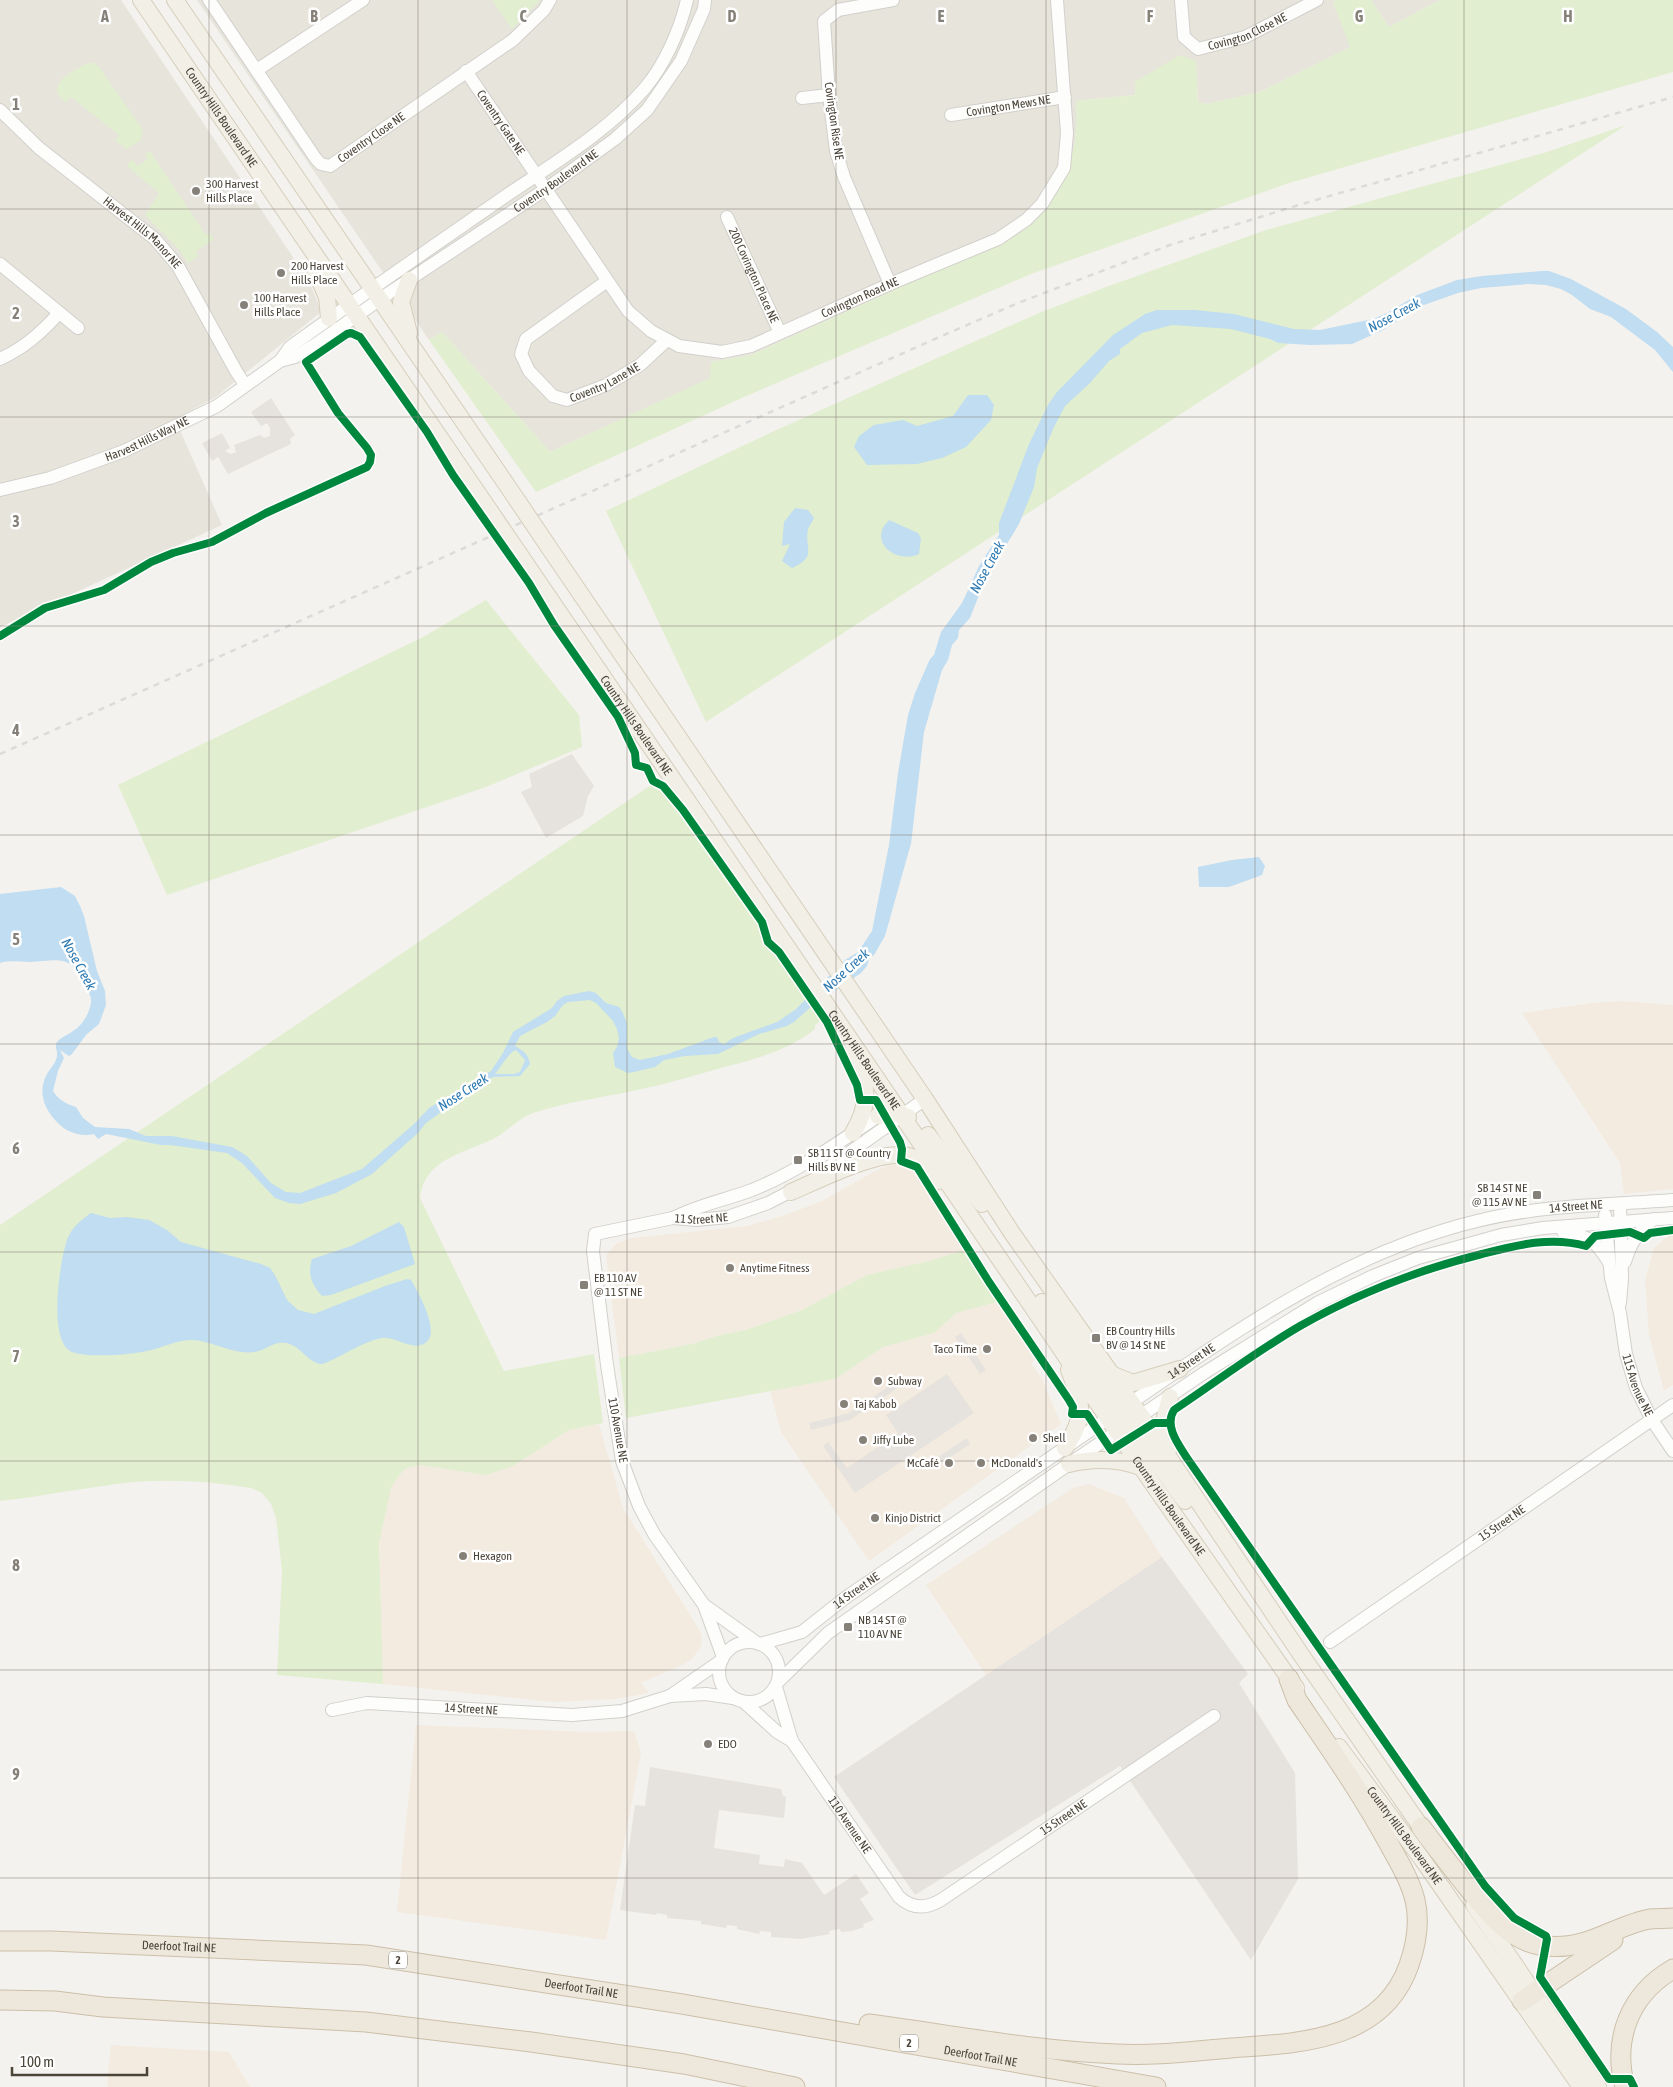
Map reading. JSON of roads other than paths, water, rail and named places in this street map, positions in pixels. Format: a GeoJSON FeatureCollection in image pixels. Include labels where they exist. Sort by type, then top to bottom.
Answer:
{"type":"FeatureCollection","features":[{"type":"Feature","properties":{"kind":"highway"},"geometry":{"type":"LineString","coordinates":[[682,2004],[775,2012],[1070,2051],[1119,2054],[1188,2052],[1284,2044],[1321,2038],[1352,2027],[1374,2014],[1400,1985],[1413,1953],[1416,1932],[1415,1901],[1407,1879],[1374,1816],[1297,1700],[1289,1679]]}},
{"type":"Feature","properties":{"kind":"highway"},"geometry":{"type":"LineString","coordinates":[[1420,1827],[1498,1924],[1527,1941],[1546,1946],[1583,1943],[1637,1922],[1652,1919],[1668,1919]]}},
{"type":"Feature","properties":{"kind":"highway"},"geometry":{"type":"LineString","coordinates":[[1527,1997],[1618,1937],[1668,1919]]}},
{"type":"Feature","properties":{"kind":"highway"},"geometry":{"type":"LineString","coordinates":[[0,1930],[22,1932],[51,1941]]}},
{"type":"Feature","properties":{"kind":"highway","name":"Deerfoot Trail NE"},"geometry":{"type":"LineString","coordinates":[[0,1941],[51,1941],[366,1954],[682,2004],[1156,2087]]}},
{"type":"Feature","properties":{"kind":"highway"},"geometry":{"type":"LineString","coordinates":[[1625,2087],[1620,2053],[1622,2034],[1630,2014],[1640,1998],[1654,1982],[1673,1969]]}},
{"type":"Feature","properties":{"kind":"highway"},"geometry":{"type":"LineString","coordinates":[[0,2000],[55,2001],[103,2007],[366,2022],[531,2042],[684,2064],[795,2087]]}},
{"type":"Feature","properties":{"kind":"highway"},"geometry":{"type":"LineString","coordinates":[[0,2011],[103,2007]]}},
{"type":"Feature","properties":{"kind":"main road","name":"Country Hills Boulevard NE"},"geometry":{"type":"LineString","coordinates":[[141,0],[1059,1345],[1186,1484],[1420,1827],[1581,2087]]}},
{"type":"Feature","properties":{"kind":"main road","name":"Country Hills Boulevard NE"},"geometry":{"type":"LineString","coordinates":[[175,0],[859,1002],[1012,1233],[1110,1374],[1143,1468],[1289,1679],[1422,1859],[1598,2087]]}},
{"type":"Feature","properties":{"kind":"main road"},"geometry":{"type":"LineString","coordinates":[[291,221],[327,297],[330,318]]}},
{"type":"Feature","properties":{"kind":"main road"},"geometry":{"type":"LineString","coordinates":[[409,280],[401,302],[414,350]]}},
{"type":"Feature","properties":{"kind":"main road"},"geometry":{"type":"LineString","coordinates":[[836,1018],[854,1057],[867,1100],[861,1120],[853,1133]]}},
{"type":"Feature","properties":{"kind":"main road"},"geometry":{"type":"LineString","coordinates":[[878,1116],[891,1112],[903,1115],[916,1122],[991,1215],[1012,1233]]}},
{"type":"Feature","properties":{"kind":"main road"},"geometry":{"type":"LineString","coordinates":[[791,1192],[864,1161],[902,1153],[915,1158],[962,1202]]}},
{"type":"Feature","properties":{"kind":"main road"},"geometry":{"type":"LineString","coordinates":[[994,1251],[1034,1292],[1075,1345],[1124,1417],[1187,1503],[1238,1560]]}},
{"type":"Feature","properties":{"kind":"main road"},"geometry":{"type":"LineString","coordinates":[[1059,1345],[1080,1398],[1079,1423],[1065,1448]]}},
{"type":"Feature","properties":{"kind":"main road"},"geometry":{"type":"LineString","coordinates":[[1110,1374],[1133,1383],[1180,1369]]}},
{"type":"Feature","properties":{"kind":"main road"},"geometry":{"type":"LineString","coordinates":[[1170,1396],[1162,1423],[1163,1434],[1186,1484]]}},
{"type":"Feature","properties":{"kind":"main road"},"geometry":{"type":"LineString","coordinates":[[1069,1464],[1090,1459],[1126,1461],[1143,1468]]}},
{"type":"Feature","properties":{"kind":"street","name":"Coventry Close NE"},"geometry":{"type":"LineString","coordinates":[[209,0],[316,159],[325,166],[330,166],[513,40],[544,10],[550,0]]}},
{"type":"Feature","properties":{"kind":"street"},"geometry":{"type":"LineString","coordinates":[[256,70],[363,0]]}},
{"type":"Feature","properties":{"kind":"street","name":"Coventry Boulevard NE"},"geometry":{"type":"LineString","coordinates":[[353,311],[621,113],[646,87],[668,53],[687,0]]}},
{"type":"Feature","properties":{"kind":"street","name":"Coventry Boulevard NE"},"geometry":{"type":"LineString","coordinates":[[376,294],[409,280],[546,190],[614,139],[647,110],[681,61],[704,9],[705,0]]}},
{"type":"Feature","properties":{"kind":"street","name":"Covington Rise NE"},"geometry":{"type":"LineString","coordinates":[[890,284],[838,160],[829,95],[824,20],[837,5],[893,0]]}},
{"type":"Feature","properties":{"kind":"street","name":"Covington Road NE"},"geometry":{"type":"LineString","coordinates":[[537,175],[628,311],[651,331],[679,346],[722,352],[751,346],[890,284],[998,239],[1026,220],[1042,204],[1064,168],[1067,133],[1057,0]]}},
{"type":"Feature","properties":{"kind":"street","name":"Covington Close NE"},"geometry":{"type":"LineString","coordinates":[[1181,0],[1184,37],[1198,49],[1245,38],[1316,0]]}},
{"type":"Feature","properties":{"kind":"street","name":"Coventry Gate NE"},"geometry":{"type":"LineString","coordinates":[[466,71],[537,175]]}},
{"type":"Feature","properties":{"kind":"street"},"geometry":{"type":"LineString","coordinates":[[802,98],[829,95]]}},
{"type":"Feature","properties":{"kind":"street","name":"Covington Mews NE"},"geometry":{"type":"LineString","coordinates":[[951,115],[1065,97]]}},
{"type":"Feature","properties":{"kind":"street","name":"Harvest Hills Manor NE"},"geometry":{"type":"LineString","coordinates":[[0,110],[40,148],[155,239],[178,266],[245,385]]}},
{"type":"Feature","properties":{"kind":"street","name":"200 Covington Place NE"},"geometry":{"type":"LineString","coordinates":[[727,217],[780,333]]}},
{"type":"Feature","properties":{"kind":"street"},"geometry":{"type":"LineString","coordinates":[[0,264],[78,328]]}},
{"type":"Feature","properties":{"kind":"street","name":"Coventry Lane NE"},"geometry":{"type":"LineString","coordinates":[[607,281],[526,339],[521,354],[529,371],[553,396],[567,400],[606,385],[640,365],[667,340]]}},
{"type":"Feature","properties":{"kind":"street","name":"Harvest Hills Way NE"},"geometry":{"type":"LineString","coordinates":[[280,361],[290,347],[330,318],[353,311]]}},
{"type":"Feature","properties":{"kind":"street","name":"Harvest Hills Way NE"},"geometry":{"type":"LineString","coordinates":[[0,490],[50,478],[124,451],[217,406],[280,361],[295,357],[353,311]]}},
{"type":"Feature","properties":{"kind":"street"},"geometry":{"type":"LineString","coordinates":[[0,359],[12,354],[38,336],[58,313]]}},
{"type":"Feature","properties":{"kind":"street","name":"11 Street NE"},"geometry":{"type":"LineString","coordinates":[[672,1218],[696,1220],[728,1217],[791,1192],[925,1099]]}},
{"type":"Feature","properties":{"kind":"street","name":"11 Street NE"},"geometry":{"type":"LineString","coordinates":[[672,1218],[690,1209],[752,1190],[808,1162],[878,1116]]}},
{"type":"Feature","properties":{"kind":"street","name":"14 Street NE"},"geometry":{"type":"LineString","coordinates":[[777,1684],[828,1633],[1069,1464],[1180,1369],[1314,1284],[1374,1255],[1476,1221],[1512,1214],[1673,1200]]}},
{"type":"Feature","properties":{"kind":"street","name":"115 Avenue NE"},"geometry":{"type":"LineString","coordinates":[[1620,1204],[1622,1269],[1620,1312]]}},
{"type":"Feature","properties":{"kind":"street","name":"115 Avenue NE"},"geometry":{"type":"LineString","coordinates":[[1604,1205],[1611,1278],[1620,1312],[1626,1354],[1636,1388],[1652,1420],[1673,1451]]}},
{"type":"Feature","properties":{"kind":"street","name":"110 Avenue NE"},"geometry":{"type":"LineString","coordinates":[[672,1218],[595,1234],[593,1251],[607,1366],[622,1461],[639,1506],[651,1530],[704,1605],[714,1629],[722,1659]]}},
{"type":"Feature","properties":{"kind":"street","name":"14 Street NE"},"geometry":{"type":"LineString","coordinates":[[758,1643],[802,1632],[845,1598],[885,1570],[1065,1448],[1124,1417],[1170,1396],[1317,1303],[1373,1276],[1418,1258],[1501,1235],[1543,1228],[1673,1218]]}},
{"type":"Feature","properties":{"kind":"street"},"geometry":{"type":"LineString","coordinates":[[1622,1269],[1629,1248],[1638,1233],[1654,1220]]}},
{"type":"Feature","properties":{"kind":"street"},"geometry":{"type":"LineString","coordinates":[[1543,1228],[1583,1235],[1595,1242],[1610,1262]]}},
{"type":"Feature","properties":{"kind":"street","name":"15 Street NE"},"geometry":{"type":"LineString","coordinates":[[1330,1642],[1673,1405]]}},
{"type":"Feature","properties":{"kind":"street"},"geometry":{"type":"LineString","coordinates":[[874,1601],[883,1588],[885,1570]]}},
{"type":"Feature","properties":{"kind":"street","name":"110 Avenue NE"},"geometry":{"type":"LineString","coordinates":[[704,1605],[758,1643]]}},
{"type":"Feature","properties":{"kind":"street"},"geometry":{"type":"LineString","coordinates":[[747,1642],[758,1643],[768,1648],[778,1664],[777,1684],[766,1698],[759,1701],[738,1700],[727,1693],[720,1681],[719,1674],[722,1659],[737,1644],[747,1642]]}},
{"type":"Feature","properties":{"kind":"street","name":"14 Street NE"},"geometry":{"type":"LineString","coordinates":[[670,1696],[722,1659]]}},
{"type":"Feature","properties":{"kind":"street","name":"110 Avenue NE"},"geometry":{"type":"LineString","coordinates":[[777,1684],[792,1741],[899,1897],[909,1904]]}},
{"type":"Feature","properties":{"kind":"street","name":"14 Street NE"},"geometry":{"type":"LineString","coordinates":[[332,1710],[367,1703],[572,1715],[622,1711],[670,1696],[706,1694],[738,1700]]}},
{"type":"Feature","properties":{"kind":"street","name":"110 Avenue NE"},"geometry":{"type":"LineString","coordinates":[[738,1700],[777,1732],[792,1741]]}},
{"type":"Feature","properties":{"kind":"street","name":"15 Street NE"},"geometry":{"type":"LineString","coordinates":[[909,1904],[925,1907],[936,1903],[1214,1716]]}},
{"type":"Feature","properties":{"kind":"water","name":"Nose Creek"},"geometry":{"type":"Polygon","coordinates":[[[1549,271],[1571,279],[1626,309],[1657,332],[1673,347],[1673,372],[1655,350],[1611,317],[1590,309],[1561,289],[1546,285],[1528,284],[1481,288],[1458,293],[1421,306],[1383,330],[1352,344],[1310,345],[1278,343],[1270,339],[1231,329],[1172,325],[1142,333],[1120,349],[1120,354],[1109,361],[1090,383],[1065,406],[1037,468],[1034,487],[1019,524],[978,591],[979,595],[970,618],[959,630],[958,638],[952,645],[948,660],[942,670],[924,732],[911,844],[885,936],[861,973],[813,1005],[794,1022],[787,1026],[759,1034],[718,1054],[685,1056],[664,1060],[655,1067],[628,1073],[615,1067],[613,1053],[619,1038],[613,1021],[596,1003],[590,1000],[568,1002],[547,1022],[520,1036],[515,1046],[523,1051],[530,1064],[520,1076],[493,1077],[477,1086],[426,1123],[418,1133],[372,1174],[336,1193],[300,1204],[289,1203],[275,1198],[242,1163],[227,1153],[161,1145],[106,1134],[98,1139],[94,1134],[75,1134],[66,1130],[50,1114],[44,1102],[42,1089],[46,1076],[56,1059],[56,1044],[82,1023],[89,1011],[91,998],[81,976],[75,968],[64,961],[11,961],[0,963],[0,894],[61,887],[75,896],[84,916],[97,971],[105,991],[106,1005],[99,1024],[86,1035],[72,1054],[69,1056],[60,1050],[64,1058],[58,1071],[53,1091],[58,1097],[76,1107],[83,1118],[95,1127],[129,1129],[146,1136],[172,1136],[232,1147],[247,1156],[271,1183],[286,1192],[300,1193],[362,1169],[414,1124],[429,1108],[491,1071],[503,1053],[513,1032],[552,1008],[564,996],[589,991],[596,993],[606,1003],[619,1007],[627,1023],[627,1049],[632,1057],[640,1060],[668,1054],[714,1037],[717,1037],[719,1042],[724,1044],[733,1038],[777,1022],[795,1010],[845,960],[858,952],[872,931],[889,845],[898,773],[908,715],[915,693],[930,659],[934,655],[941,632],[962,603],[979,566],[999,535],[999,523],[1029,444],[1048,405],[1057,392],[1113,335],[1145,314],[1157,310],[1195,310],[1234,314],[1294,329],[1320,330],[1373,319],[1417,295],[1457,280],[1482,276],[1549,271]],[[516,1050],[507,1057],[495,1074],[514,1074],[520,1072],[525,1060],[516,1050]]]}},
{"type":"Feature","properties":{"kind":"water"},"geometry":{"type":"Polygon","coordinates":[[[968,395],[987,395],[994,405],[991,420],[966,447],[942,458],[917,464],[867,465],[854,447],[859,436],[874,425],[903,420],[917,426],[953,416],[968,395]]]}},
{"type":"Feature","properties":{"kind":"water"},"geometry":{"type":"Polygon","coordinates":[[[795,508],[808,510],[814,518],[808,529],[807,556],[800,564],[792,568],[782,561],[790,544],[782,546],[784,522],[795,508]]]}},
{"type":"Feature","properties":{"kind":"water"},"geometry":{"type":"Polygon","coordinates":[[[889,520],[918,533],[921,538],[919,554],[906,557],[887,549],[881,537],[883,529],[889,520]]]}},
{"type":"Feature","properties":{"kind":"water"},"geometry":{"type":"Polygon","coordinates":[[[1259,857],[1265,866],[1262,875],[1229,887],[1199,887],[1198,867],[1259,857]]]}},
{"type":"Feature","properties":{"kind":"water"},"geometry":{"type":"Polygon","coordinates":[[[91,1213],[110,1218],[127,1217],[149,1220],[167,1230],[181,1242],[270,1268],[287,1300],[298,1310],[314,1314],[385,1286],[407,1279],[411,1280],[429,1318],[431,1333],[429,1339],[425,1343],[414,1346],[392,1339],[380,1338],[321,1364],[316,1363],[291,1344],[286,1343],[273,1345],[254,1352],[230,1350],[207,1342],[186,1340],[143,1352],[88,1355],[72,1352],[64,1345],[60,1333],[58,1300],[61,1265],[67,1240],[71,1232],[91,1213]]]}},
{"type":"Feature","properties":{"kind":"water"},"geometry":{"type":"Polygon","coordinates":[[[399,1222],[404,1227],[415,1264],[331,1295],[322,1296],[311,1279],[312,1259],[351,1246],[399,1222]]]}},
{"type":"Feature","properties":{"kind":"railway"},"geometry":{"type":"LineString","coordinates":[[0,754],[1018,303],[1170,245],[1302,204],[1673,97]]}},
{"type":"Feature","properties":{"kind":"place","name":"300 Harvest Hills Place"},"geometry":{"type":"Point","coordinates":[196,191]}},
{"type":"Feature","properties":{"kind":"place","name":"200 Harvest Hills Place"},"geometry":{"type":"Point","coordinates":[281,273]}},
{"type":"Feature","properties":{"kind":"place","name":"100 Harvest Hills Place"},"geometry":{"type":"Point","coordinates":[244,305]}},
{"type":"Feature","properties":{"kind":"place","name":"SB 11 ST @ Country Hills BV NE"},"geometry":{"type":"Point","coordinates":[798,1160]}},
{"type":"Feature","properties":{"kind":"place","name":"SB 14 ST NE @ 115 AV NE"},"geometry":{"type":"Point","coordinates":[1537,1195]}},
{"type":"Feature","properties":{"kind":"place","name":"Anytime Fitness"},"geometry":{"type":"Point","coordinates":[730,1268]}},
{"type":"Feature","properties":{"kind":"place","name":"EB 110 AV @ 11 ST NE"},"geometry":{"type":"Point","coordinates":[584,1285]}},
{"type":"Feature","properties":{"kind":"place","name":"EB Country Hills BV @ 14 St NE"},"geometry":{"type":"Point","coordinates":[1096,1338]}},
{"type":"Feature","properties":{"kind":"place","name":"Taco Time"},"geometry":{"type":"Point","coordinates":[987,1349]}},
{"type":"Feature","properties":{"kind":"place","name":"Subway"},"geometry":{"type":"Point","coordinates":[878,1381]}},
{"type":"Feature","properties":{"kind":"place","name":"Taj Kabob"},"geometry":{"type":"Point","coordinates":[844,1404]}},
{"type":"Feature","properties":{"kind":"place","name":"Shell"},"geometry":{"type":"Point","coordinates":[1033,1438]}},
{"type":"Feature","properties":{"kind":"place","name":"Jiffy Lube"},"geometry":{"type":"Point","coordinates":[863,1440]}},
{"type":"Feature","properties":{"kind":"place","name":"McCafé"},"geometry":{"type":"Point","coordinates":[949,1463]}},
{"type":"Feature","properties":{"kind":"place","name":"McDonald's"},"geometry":{"type":"Point","coordinates":[981,1463]}},
{"type":"Feature","properties":{"kind":"place","name":"Kinjo District"},"geometry":{"type":"Point","coordinates":[875,1518]}},
{"type":"Feature","properties":{"kind":"place","name":"Hexagon"},"geometry":{"type":"Point","coordinates":[463,1556]}},
{"type":"Feature","properties":{"kind":"place","name":"NB 14 ST @ 110 AV NE"},"geometry":{"type":"Point","coordinates":[848,1627]}},
{"type":"Feature","properties":{"kind":"place","name":"EDO"},"geometry":{"type":"Point","coordinates":[708,1744]}}]}
